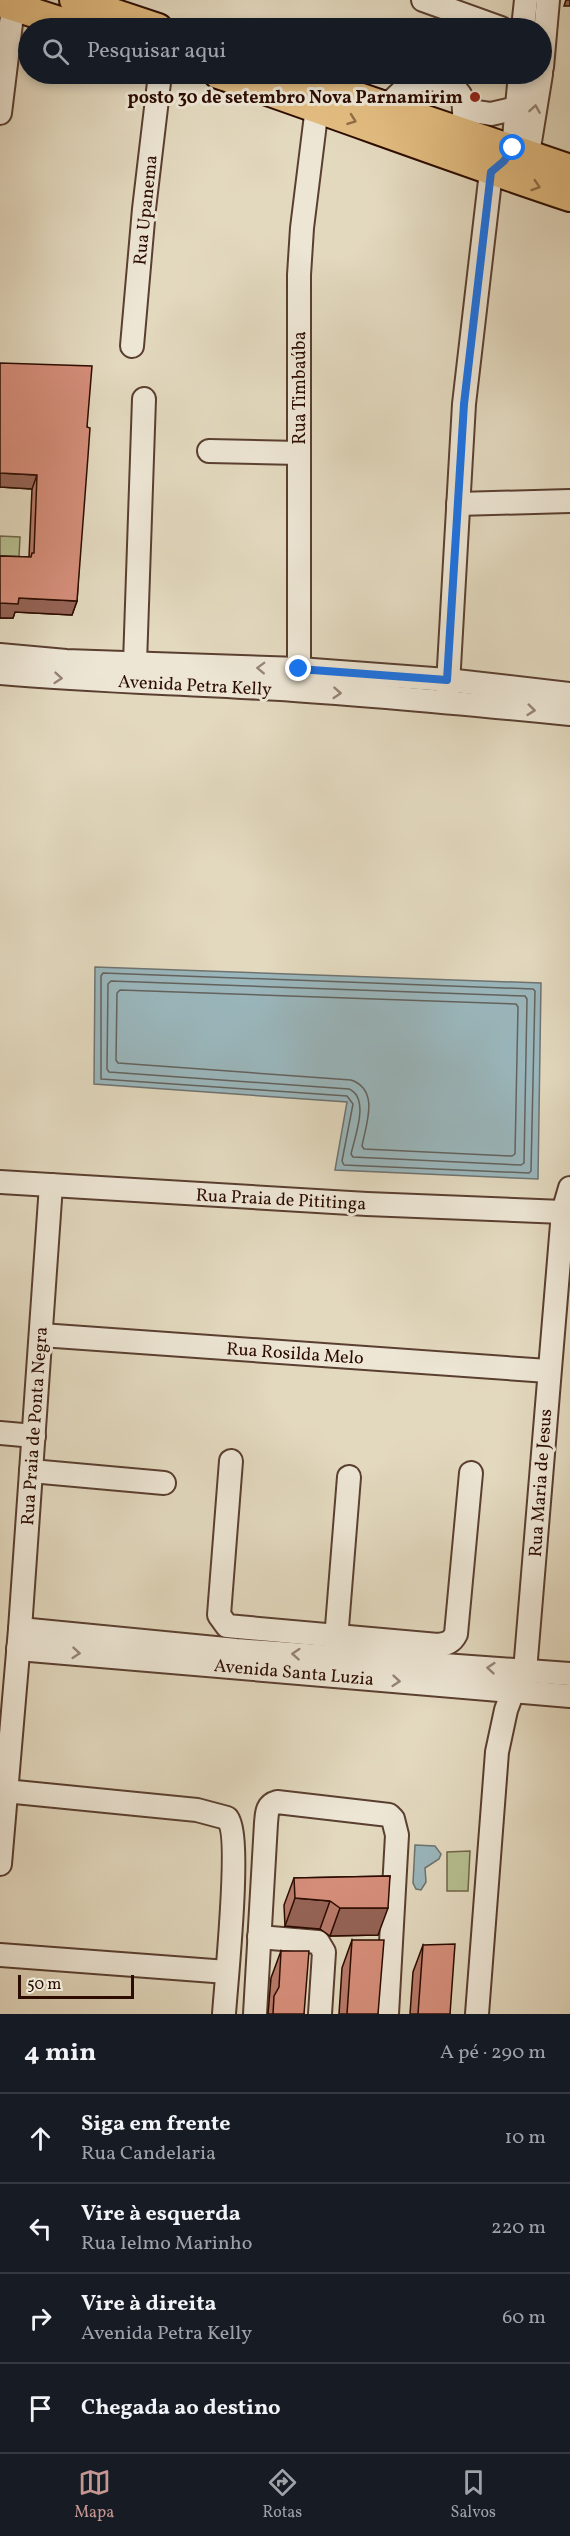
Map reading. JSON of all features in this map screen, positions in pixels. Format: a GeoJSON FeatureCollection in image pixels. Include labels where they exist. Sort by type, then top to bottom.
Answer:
{"type":"FeatureCollection","features":[{"type":"Feature","properties":{"kind":"main road"},"geometry":{"type":"LineString","coordinates":[[74,0],[128,18]]}},
{"type":"Feature","properties":{"kind":"main road"},"geometry":{"type":"LineString","coordinates":[[6,4],[50,18]]}},
{"type":"Feature","properties":{"kind":"main road"},"geometry":{"type":"LineString","coordinates":[[248,84],[499,174],[570,197]]}},
{"type":"Feature","properties":{"kind":"main road"},"geometry":{"type":"LineString","coordinates":[[322,84],[387,105],[464,121],[521,151],[570,169]]}},
{"type":"Feature","properties":{"kind":"street"},"geometry":{"type":"LineString","coordinates":[[423,0],[473,18]]}},
{"type":"Feature","properties":{"kind":"street"},"geometry":{"type":"LineString","coordinates":[[524,18],[526,0]]}},
{"type":"Feature","properties":{"kind":"street"},"geometry":{"type":"LineString","coordinates":[[546,18],[548,0]]}},
{"type":"Feature","properties":{"kind":"street"},"geometry":{"type":"LineString","coordinates":[[0,112],[6,4]]}},
{"type":"Feature","properties":{"kind":"street","name":"Rua Upanema"},"geometry":{"type":"LineString","coordinates":[[132,346],[159,84]]}},
{"type":"Feature","properties":{"kind":"street"},"geometry":{"type":"LineString","coordinates":[[387,105],[412,84]]}},
{"type":"Feature","properties":{"kind":"street"},"geometry":{"type":"LineString","coordinates":[[448,84],[459,92],[464,121],[517,108]]}},
{"type":"Feature","properties":{"kind":"street"},"geometry":{"type":"LineString","coordinates":[[519,84],[517,108],[521,151]]}},
{"type":"Feature","properties":{"kind":"street"},"geometry":{"type":"LineString","coordinates":[[447,691],[464,404],[499,174],[504,161],[521,151],[538,84]]}},
{"type":"Feature","properties":{"kind":"street","name":"Rua Timbaúba"},"geometry":{"type":"LineString","coordinates":[[299,669],[299,275],[302,228],[317,107]]}},
{"type":"Feature","properties":{"kind":"street"},"geometry":{"type":"LineString","coordinates":[[135,663],[144,399]]}},
{"type":"Feature","properties":{"kind":"street"},"geometry":{"type":"LineString","coordinates":[[209,451],[299,453]]}},
{"type":"Feature","properties":{"kind":"street"},"geometry":{"type":"LineString","coordinates":[[458,504],[570,501]]}},
{"type":"Feature","properties":{"kind":"street","name":"Avenida Petra Kelly"},"geometry":{"type":"LineString","coordinates":[[0,655],[299,669],[447,691],[570,714]]}},
{"type":"Feature","properties":{"kind":"street","name":"Avenida Petra Kelly"},"geometry":{"type":"LineString","coordinates":[[0,673],[65,679],[293,690],[570,694]]}},
{"type":"Feature","properties":{"kind":"street","name":"Rua Praia de Pititinga"},"geometry":{"type":"LineString","coordinates":[[0,1182],[563,1212]]}},
{"type":"Feature","properties":{"kind":"street","name":"Rua Praia de Ponta Negra"},"geometry":{"type":"LineString","coordinates":[[0,1864],[13,1653],[34,1436],[51,1185]]}},
{"type":"Feature","properties":{"kind":"street","name":"Rua Maria de Jesus"},"geometry":{"type":"LineString","coordinates":[[525,1671],[548,1371],[563,1212],[570,1188]]}},
{"type":"Feature","properties":{"kind":"street","name":"Rua Rosilda Melo"},"geometry":{"type":"LineString","coordinates":[[41,1335],[548,1371]]}},
{"type":"Feature","properties":{"kind":"street"},"geometry":{"type":"LineString","coordinates":[[0,1434],[34,1436]]}},
{"type":"Feature","properties":{"kind":"street"},"geometry":{"type":"LineString","coordinates":[[231,1461],[219,1615],[232,1628],[335,1647],[447,1645],[453,1640],[456,1634],[471,1473]]}},
{"type":"Feature","properties":{"kind":"street"},"geometry":{"type":"LineString","coordinates":[[31,1471],[164,1483]]}},
{"type":"Feature","properties":{"kind":"street"},"geometry":{"type":"LineString","coordinates":[[335,1647],[349,1477]]}},
{"type":"Feature","properties":{"kind":"street","name":"Avenida Santa Luzia"},"geometry":{"type":"LineString","coordinates":[[13,1653],[335,1647],[525,1671],[570,1674]]}},
{"type":"Feature","properties":{"kind":"street","name":"Avenida Santa Luzia"},"geometry":{"type":"LineString","coordinates":[[13,1653],[570,1696]]}},
{"type":"Feature","properties":{"kind":"street"},"geometry":{"type":"LineString","coordinates":[[477,2014],[496,1752],[513,1691]]}},
{"type":"Feature","properties":{"kind":"street"},"geometry":{"type":"LineString","coordinates":[[5,1791],[212,1813],[230,1822],[234,1856],[224,2014]]}},
{"type":"Feature","properties":{"kind":"street"},"geometry":{"type":"LineString","coordinates":[[255,2014],[267,1809],[277,1802],[388,1815],[393,1819],[397,1835],[387,2014]]}},
{"type":"Feature","properties":{"kind":"street"},"geometry":{"type":"LineString","coordinates":[[259,1937],[318,1942],[322,1946],[324,1952],[320,2014]]}},
{"type":"Feature","properties":{"kind":"street"},"geometry":{"type":"LineString","coordinates":[[0,1955],[227,1972]]}},
{"type":"Feature","properties":{"kind":"green space"},"geometry":{"type":"Polygon","coordinates":[[[0,536],[20,537],[19,557],[0,557],[0,536]]]}},
{"type":"Feature","properties":{"kind":"green space"},"geometry":{"type":"Polygon","coordinates":[[[470,1851],[468,1891],[447,1891],[447,1852],[470,1851]]]}},
{"type":"Feature","properties":{"kind":"water"},"geometry":{"type":"Polygon","coordinates":[[[95,967],[541,983],[538,1179],[335,1170],[347,1102],[94,1084],[95,967]]]}},
{"type":"Feature","properties":{"kind":"water"},"geometry":{"type":"Polygon","coordinates":[[[415,1845],[435,1846],[441,1854],[439,1859],[425,1868],[426,1882],[421,1890],[416,1889],[413,1883],[415,1845]]]}},
{"type":"Feature","properties":{"kind":"building"},"geometry":{"type":"Polygon","coordinates":[[[0,363],[92,366],[87,427],[90,428],[77,601],[19,598],[18,604],[0,603],[0,556],[31,557],[34,553],[37,475],[0,473],[0,363]]]}},
{"type":"Feature","properties":{"kind":"building"},"geometry":{"type":"Polygon","coordinates":[[[390,1876],[388,1908],[340,1908],[330,1901],[295,1898],[294,1878],[390,1876]]]}},
{"type":"Feature","properties":{"kind":"building"},"geometry":{"type":"Polygon","coordinates":[[[352,1940],[384,1940],[378,2014],[347,2014],[352,1940]]]}},
{"type":"Feature","properties":{"kind":"building"},"geometry":{"type":"Polygon","coordinates":[[[455,1944],[450,2014],[418,2014],[423,1945],[455,1944]]]}},
{"type":"Feature","properties":{"kind":"building"},"geometry":{"type":"Polygon","coordinates":[[[281,1951],[309,1951],[304,2014],[273,2014],[274,1996],[279,1987],[281,1951]]]}},
{"type":"Feature","properties":{"kind":"place","name":"posto 30 de setembro Nova Parnamirim"},"geometry":{"type":"Point","coordinates":[475,97]}},
{"type":"Feature","properties":{"kind":"route"},"geometry":{"type":"LineString","coordinates":[[299,669],[447,680],[464,404],[491,172],[504,161],[513,148]]}}]}
